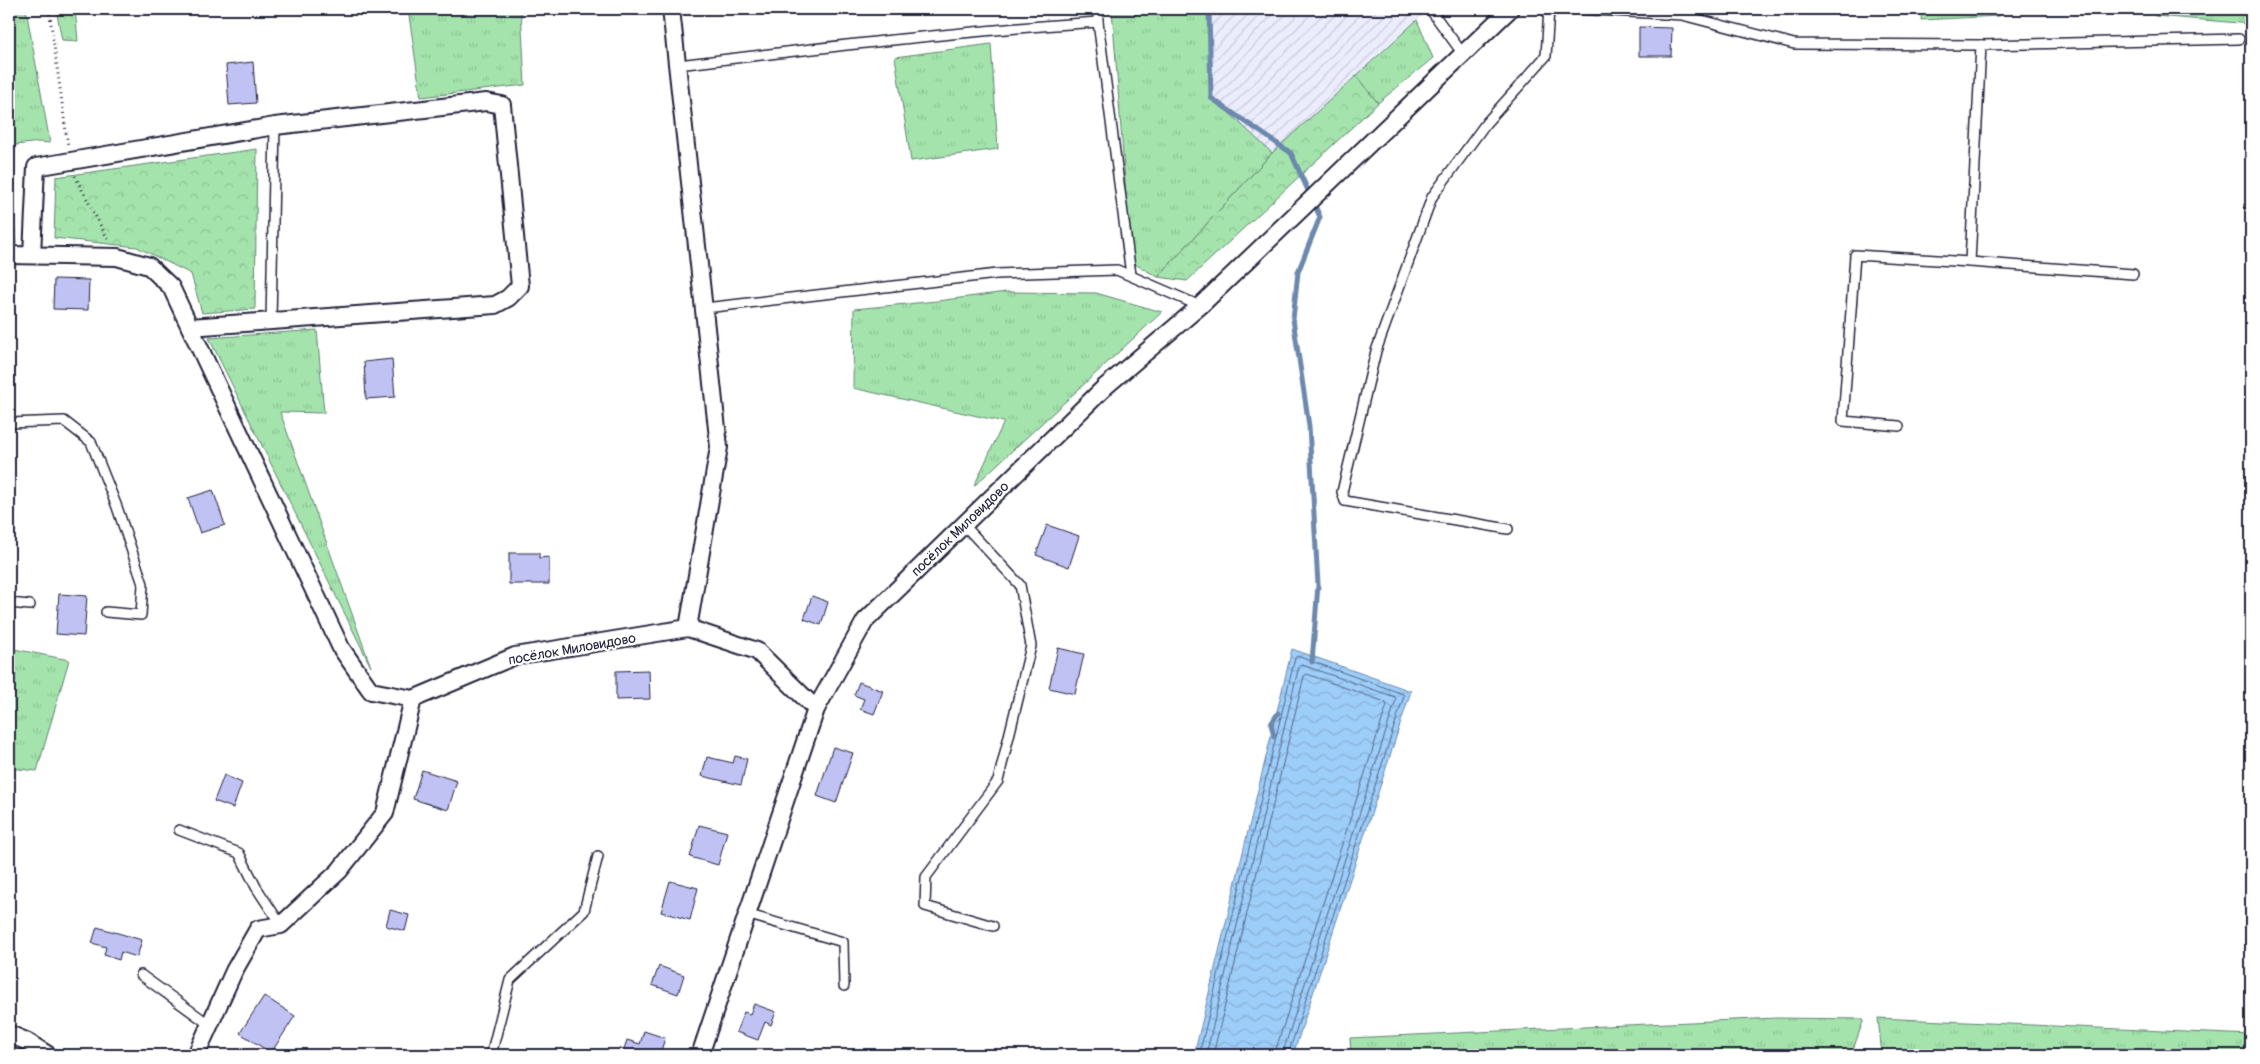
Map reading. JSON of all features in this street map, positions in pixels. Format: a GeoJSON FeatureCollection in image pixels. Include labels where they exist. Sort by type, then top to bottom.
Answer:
{"type":"FeatureCollection","features":[{"type":"Feature","properties":{"kind":"street"},"geometry":{"type":"LineString","coordinates":[[671,9],[719,447],[688,628]]}},
{"type":"Feature","properties":{"kind":"street","name":"посёлок Миловидово"},"geometry":{"type":"LineString","coordinates":[[700,1055],[816,710],[865,621],[1106,386],[1200,306],[1510,9]]}},
{"type":"Feature","properties":{"kind":"street"},"geometry":{"type":"LineString","coordinates":[[32,255],[36,167],[274,126],[486,102],[502,105],[520,286],[508,298],[494,305],[190,327]]}},
{"type":"Feature","properties":{"kind":"street"},"geometry":{"type":"LineString","coordinates":[[9,255],[118,257],[149,266],[171,287],[341,648],[371,691],[413,699],[384,813],[339,871],[281,925],[258,929],[234,971],[196,1055]]}},
{"type":"Feature","properties":{"kind":"street","name":"посёлок Миловидово"},"geometry":{"type":"LineString","coordinates":[[413,699],[514,656],[688,628],[757,651],[816,710]]}},
{"type":"Feature","properties":{"kind":"street"},"geometry":{"type":"LineString","coordinates":[[9,1034],[26,1041],[48,1055]]}},
{"type":"Feature","properties":{"kind":"lane"},"geometry":{"type":"LineString","coordinates":[[1098,9],[1098,22],[1130,275]]}},
{"type":"Feature","properties":{"kind":"lane"},"geometry":{"type":"LineString","coordinates":[[1430,9],[1463,54]]}},
{"type":"Feature","properties":{"kind":"lane"},"geometry":{"type":"LineString","coordinates":[[1508,529],[1345,502],[1342,492],[1376,351],[1432,197],[1486,122],[1546,56],[1550,9]]}},
{"type":"Feature","properties":{"kind":"lane"},"geometry":{"type":"LineString","coordinates":[[1576,9],[1682,15],[1794,44],[1981,45],[2239,39]]}},
{"type":"Feature","properties":{"kind":"lane"},"geometry":{"type":"LineString","coordinates":[[678,65],[874,41],[1003,28],[1098,22]]}},
{"type":"Feature","properties":{"kind":"lane"},"geometry":{"type":"LineString","coordinates":[[1970,262],[1981,45]]}},
{"type":"Feature","properties":{"kind":"lane"},"geometry":{"type":"LineString","coordinates":[[271,321],[274,126]]}},
{"type":"Feature","properties":{"kind":"lane"},"geometry":{"type":"LineString","coordinates":[[1899,426],[1843,421],[1855,255],[2134,274]]}},
{"type":"Feature","properties":{"kind":"lane"},"geometry":{"type":"LineString","coordinates":[[705,308],[998,274],[1117,270],[1200,306]]}},
{"type":"Feature","properties":{"kind":"lane"},"geometry":{"type":"LineString","coordinates":[[9,423],[64,421],[90,442],[117,507],[142,584],[141,615],[106,612]]}},
{"type":"Feature","properties":{"kind":"lane"},"geometry":{"type":"LineString","coordinates":[[964,525],[1020,585],[1031,646],[998,781],[926,877],[925,906],[993,926]]}},
{"type":"Feature","properties":{"kind":"lane"},"geometry":{"type":"LineString","coordinates":[[9,603],[30,605]]}},
{"type":"Feature","properties":{"kind":"lane"},"geometry":{"type":"LineString","coordinates":[[180,830],[240,853],[256,887],[281,925]]}},
{"type":"Feature","properties":{"kind":"lane"},"geometry":{"type":"LineString","coordinates":[[491,1055],[510,980],[584,911],[598,856]]}},
{"type":"Feature","properties":{"kind":"lane"},"geometry":{"type":"LineString","coordinates":[[746,914],[844,942],[844,986]]}},
{"type":"Feature","properties":{"kind":"lane"},"geometry":{"type":"LineString","coordinates":[[141,975],[210,1025]]}},
{"type":"Feature","properties":{"kind":"path"},"geometry":{"type":"LineString","coordinates":[[49,9],[70,162],[83,194],[118,257]]}},
{"type":"Feature","properties":{"kind":"shaded area"},"geometry":{"type":"Polygon","coordinates":[[[1208,9],[1429,9],[1272,153],[1211,96],[1208,9]]]}},
{"type":"Feature","properties":{"kind":"green space"},"geometry":{"type":"Polygon","coordinates":[[[9,9],[26,9],[50,143],[39,142],[9,146],[9,9]]]}},
{"type":"Feature","properties":{"kind":"green space"},"geometry":{"type":"Polygon","coordinates":[[[56,9],[75,9],[78,41],[62,40],[56,9]]]}},
{"type":"Feature","properties":{"kind":"green space"},"geometry":{"type":"Polygon","coordinates":[[[408,9],[521,9],[525,85],[421,97],[408,9]]]}},
{"type":"Feature","properties":{"kind":"green space"},"geometry":{"type":"Polygon","coordinates":[[[1112,9],[1208,9],[1211,96],[1272,153],[1158,277],[1131,262],[1112,9]]]}},
{"type":"Feature","properties":{"kind":"green space"},"geometry":{"type":"Polygon","coordinates":[[[1922,9],[2000,9],[1999,16],[1921,20],[1922,9]]]}},
{"type":"Feature","properties":{"kind":"green space"},"geometry":{"type":"Polygon","coordinates":[[[2155,9],[2251,9],[2251,24],[2155,16],[2155,9]]]}},
{"type":"Feature","properties":{"kind":"green space"},"geometry":{"type":"Polygon","coordinates":[[[1417,20],[1433,58],[1378,103],[1356,76],[1417,20]]]}},
{"type":"Feature","properties":{"kind":"green space"},"geometry":{"type":"Polygon","coordinates":[[[991,44],[998,149],[911,161],[895,57],[991,44]]]}},
{"type":"Feature","properties":{"kind":"green space"},"geometry":{"type":"Polygon","coordinates":[[[1356,76],[1378,103],[1187,281],[1158,277],[1272,153],[1356,76]]]}},
{"type":"Feature","properties":{"kind":"green space"},"geometry":{"type":"Polygon","coordinates":[[[9,146],[16,244],[9,243],[9,146]]]}},
{"type":"Feature","properties":{"kind":"green space"},"geometry":{"type":"Polygon","coordinates":[[[257,149],[255,309],[202,313],[191,274],[137,247],[54,238],[56,177],[257,149]]]}},
{"type":"Feature","properties":{"kind":"green space"},"geometry":{"type":"Polygon","coordinates":[[[1006,292],[1096,293],[1162,312],[974,486],[1004,422],[853,388],[854,309],[1006,292]]]}},
{"type":"Feature","properties":{"kind":"green space"},"geometry":{"type":"Polygon","coordinates":[[[317,330],[324,413],[280,412],[371,667],[209,338],[317,330]]]}},
{"type":"Feature","properties":{"kind":"green space"},"geometry":{"type":"Polygon","coordinates":[[[9,648],[69,660],[37,771],[9,768],[9,648]]]}},
{"type":"Feature","properties":{"kind":"green space"},"geometry":{"type":"Polygon","coordinates":[[[1776,1018],[1864,1019],[1851,1055],[1351,1055],[1350,1038],[1776,1018]]]}},
{"type":"Feature","properties":{"kind":"green space"},"geometry":{"type":"Polygon","coordinates":[[[1878,1018],[2251,1035],[2251,1055],[1882,1055],[1878,1018]]]}},
{"type":"Feature","properties":{"kind":"water"},"geometry":{"type":"Polygon","coordinates":[[[1292,649],[1411,691],[1293,1055],[1194,1055],[1292,649]]]}},
{"type":"Feature","properties":{"kind":"building"},"geometry":{"type":"Polygon","coordinates":[[[1639,27],[1672,28],[1671,56],[1639,56],[1639,27]]]}},
{"type":"Feature","properties":{"kind":"building"},"geometry":{"type":"Polygon","coordinates":[[[253,62],[256,103],[229,105],[226,65],[253,62]]]}},
{"type":"Feature","properties":{"kind":"building"},"geometry":{"type":"Polygon","coordinates":[[[54,279],[89,280],[88,310],[53,309],[54,279]]]}},
{"type":"Feature","properties":{"kind":"building"},"geometry":{"type":"Polygon","coordinates":[[[392,359],[395,397],[366,399],[364,362],[392,359]]]}},
{"type":"Feature","properties":{"kind":"building"},"geometry":{"type":"Polygon","coordinates":[[[213,490],[225,525],[200,533],[188,498],[213,490]]]}},
{"type":"Feature","properties":{"kind":"building"},"geometry":{"type":"Polygon","coordinates":[[[1047,525],[1079,536],[1069,567],[1036,555],[1047,525]]]}},
{"type":"Feature","properties":{"kind":"building"},"geometry":{"type":"Polygon","coordinates":[[[509,553],[539,553],[539,558],[549,557],[549,584],[509,584],[509,553]]]}},
{"type":"Feature","properties":{"kind":"building"},"geometry":{"type":"Polygon","coordinates":[[[59,594],[87,596],[84,636],[56,634],[59,594]]]}},
{"type":"Feature","properties":{"kind":"building"},"geometry":{"type":"Polygon","coordinates":[[[812,596],[828,602],[821,625],[804,619],[812,596]]]}},
{"type":"Feature","properties":{"kind":"building"},"geometry":{"type":"Polygon","coordinates":[[[1058,648],[1084,654],[1075,694],[1049,688],[1058,648]]]}},
{"type":"Feature","properties":{"kind":"building"},"geometry":{"type":"Polygon","coordinates":[[[649,670],[650,699],[616,700],[616,671],[649,670]]]}},
{"type":"Feature","properties":{"kind":"building"},"geometry":{"type":"Polygon","coordinates":[[[859,682],[883,691],[874,714],[860,709],[864,699],[854,695],[859,682]]]}},
{"type":"Feature","properties":{"kind":"building"},"geometry":{"type":"Polygon","coordinates":[[[833,747],[853,753],[836,803],[817,796],[833,747]]]}},
{"type":"Feature","properties":{"kind":"building"},"geometry":{"type":"Polygon","coordinates":[[[735,756],[747,759],[741,785],[702,776],[707,757],[733,763],[735,756]]]}},
{"type":"Feature","properties":{"kind":"building"},"geometry":{"type":"Polygon","coordinates":[[[422,770],[457,781],[448,810],[413,799],[422,770]]]}},
{"type":"Feature","properties":{"kind":"building"},"geometry":{"type":"Polygon","coordinates":[[[224,775],[242,783],[233,808],[214,801],[224,775]]]}},
{"type":"Feature","properties":{"kind":"building"},"geometry":{"type":"Polygon","coordinates":[[[699,825],[727,832],[718,865],[690,857],[699,825]]]}},
{"type":"Feature","properties":{"kind":"building"},"geometry":{"type":"Polygon","coordinates":[[[670,881],[698,888],[690,920],[661,912],[670,881]]]}},
{"type":"Feature","properties":{"kind":"building"},"geometry":{"type":"Polygon","coordinates":[[[390,910],[409,915],[405,931],[386,926],[390,910]]]}},
{"type":"Feature","properties":{"kind":"building"},"geometry":{"type":"Polygon","coordinates":[[[97,927],[142,940],[137,957],[121,952],[119,960],[104,955],[106,947],[92,943],[97,927]]]}},
{"type":"Feature","properties":{"kind":"building"},"geometry":{"type":"Polygon","coordinates":[[[659,966],[684,975],[678,994],[652,985],[659,966]]]}},
{"type":"Feature","properties":{"kind":"building"},"geometry":{"type":"Polygon","coordinates":[[[264,996],[295,1016],[271,1053],[240,1033],[264,996]]]}},
{"type":"Feature","properties":{"kind":"building"},"geometry":{"type":"Polygon","coordinates":[[[754,1004],[776,1012],[771,1025],[765,1022],[758,1040],[736,1032],[744,1012],[750,1014],[754,1004]]]}},
{"type":"Feature","properties":{"kind":"building"},"geometry":{"type":"Polygon","coordinates":[[[644,1031],[665,1038],[661,1051],[666,1052],[665,1055],[622,1055],[627,1040],[640,1044],[644,1031]]]}},
{"type":"Feature","properties":{"kind":"waterway"},"geometry":{"type":"LineString","coordinates":[[1209,9],[1211,98],[1291,153],[1320,217],[1298,272],[1293,319],[1309,426],[1318,585],[1312,662]]}},
{"type":"Feature","properties":{"kind":"waterway"},"geometry":{"type":"LineString","coordinates":[[1274,737],[1271,724],[1278,713]]}}]}
